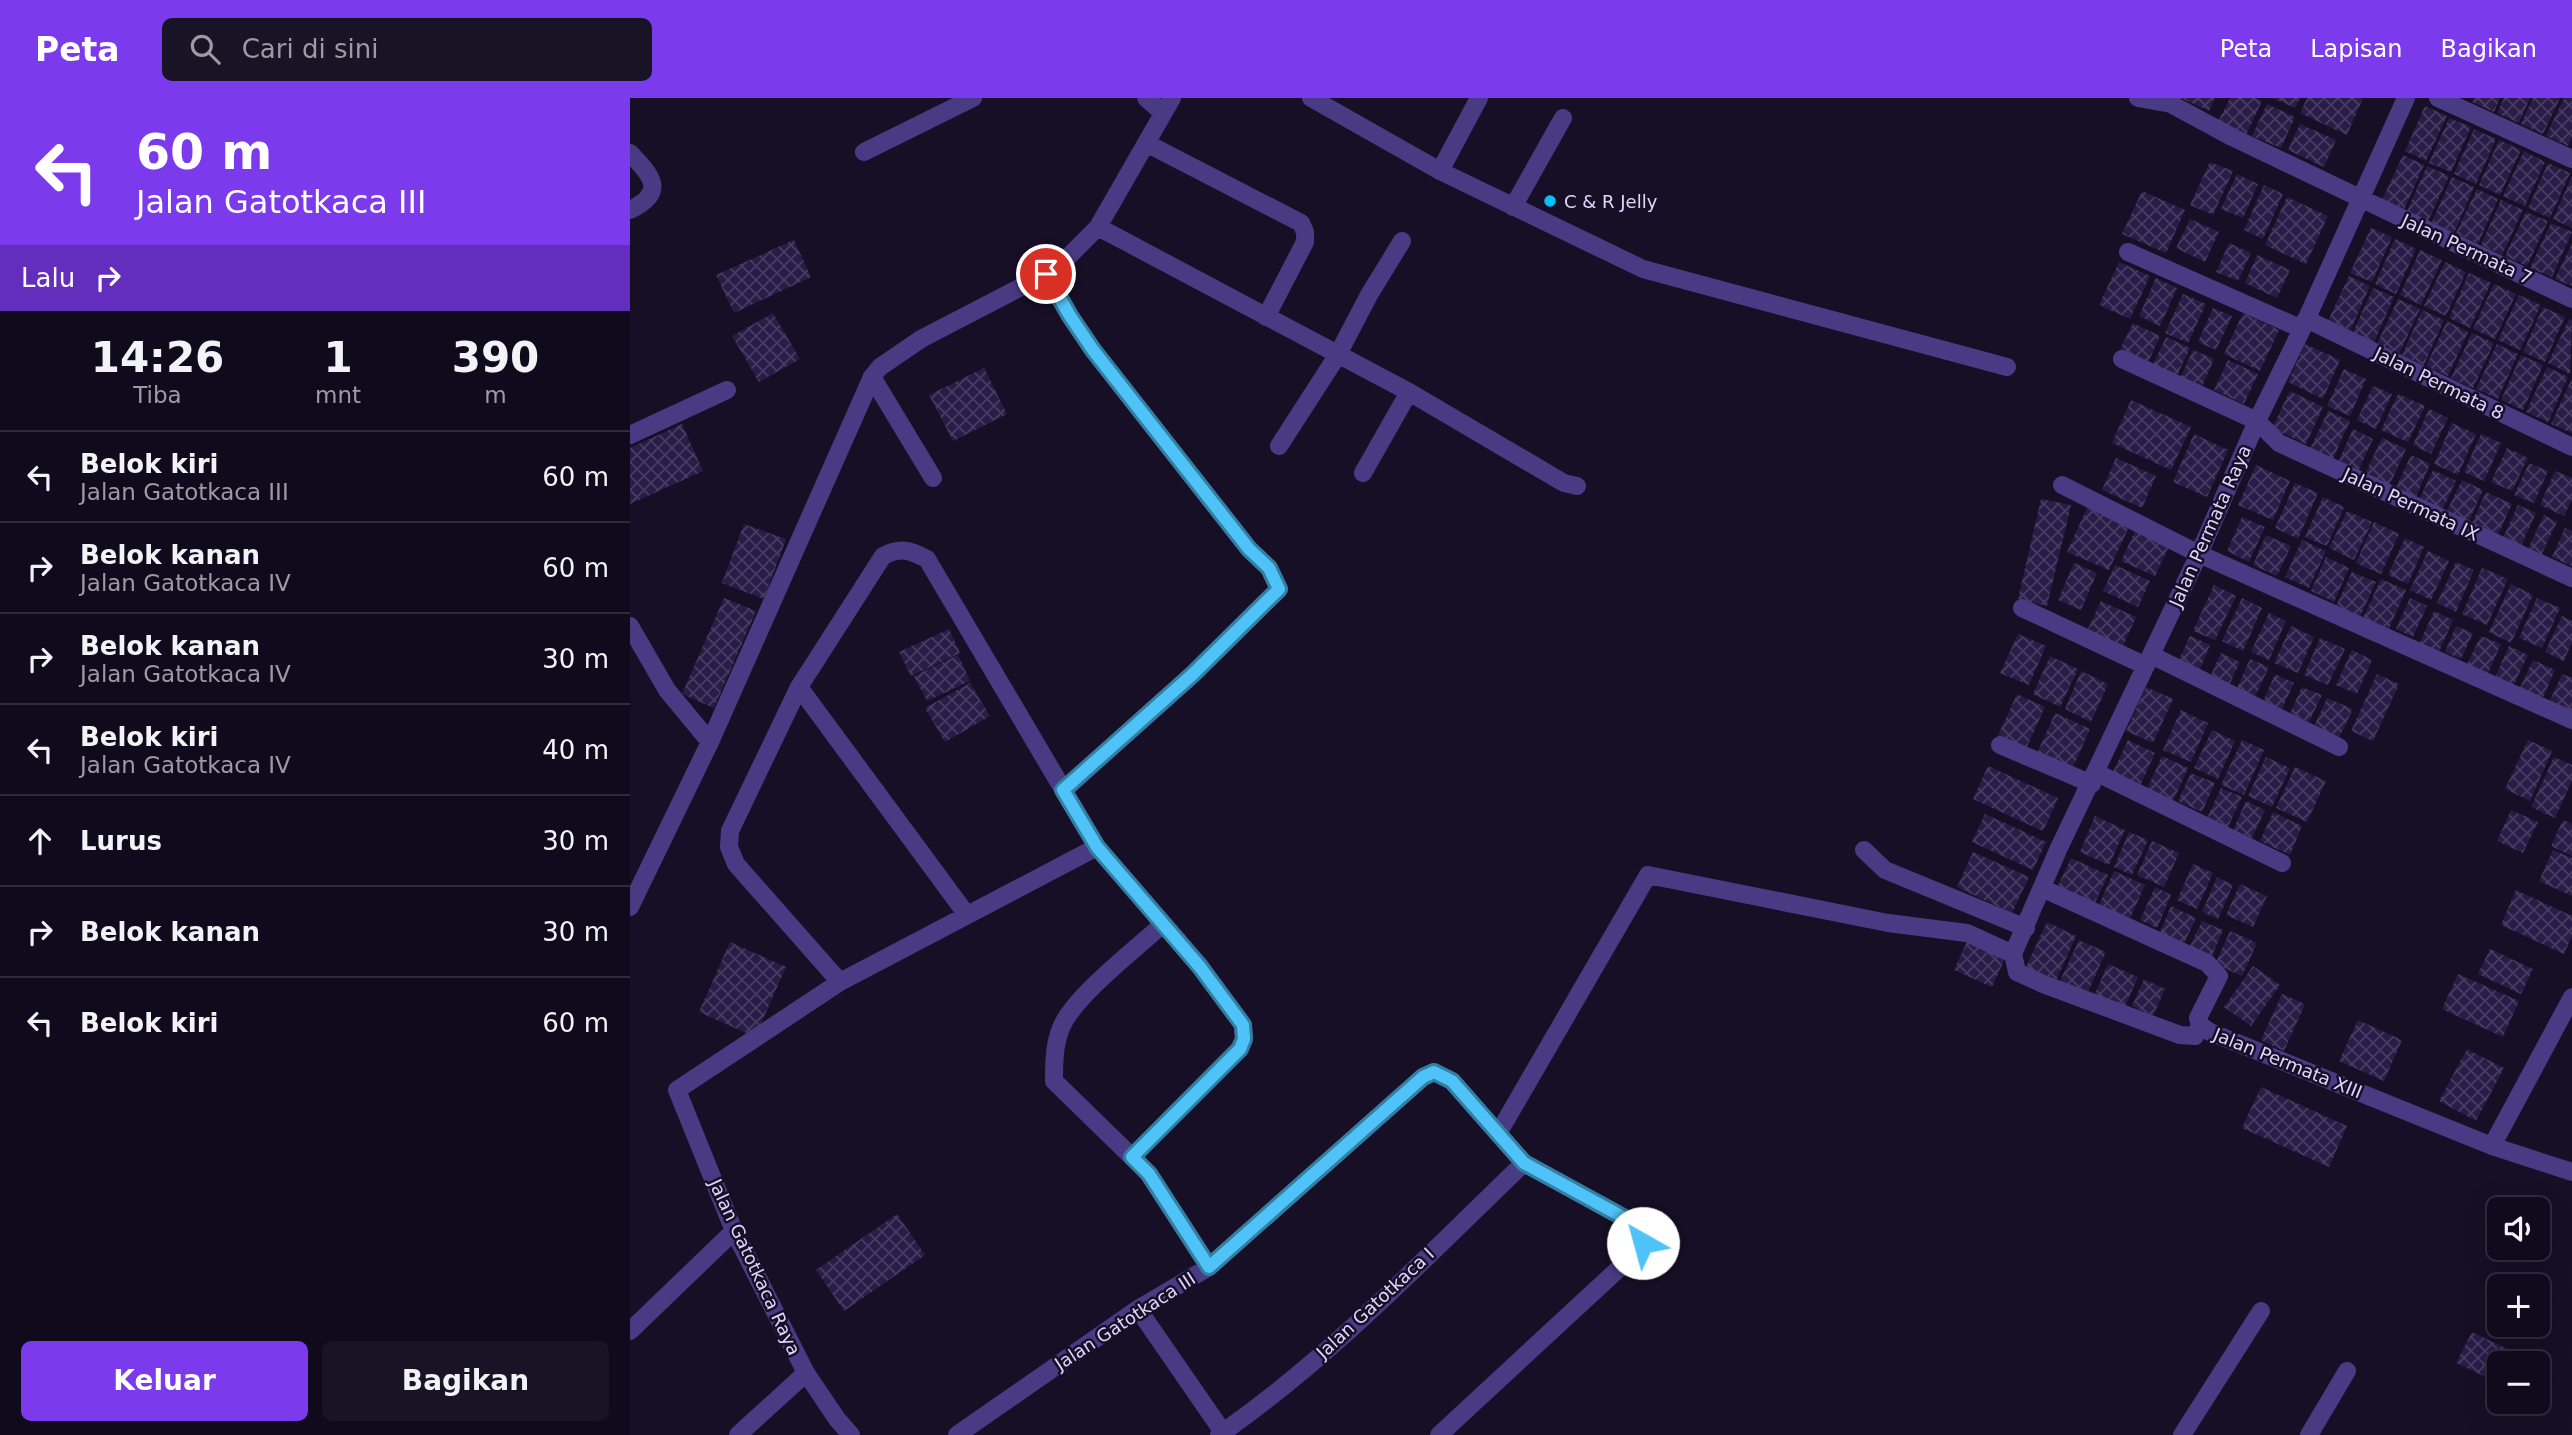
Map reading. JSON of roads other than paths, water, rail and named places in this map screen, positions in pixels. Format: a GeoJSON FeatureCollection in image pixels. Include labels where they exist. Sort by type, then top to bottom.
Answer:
{"type":"FeatureCollection","features":[{"type":"Feature","properties":{"kind":"street"},"geometry":{"type":"LineString","coordinates":[[864,152],[973,98]]}},
{"type":"Feature","properties":{"kind":"street"},"geometry":{"type":"LineString","coordinates":[[630,907],[710,742],[872,377],[880,367],[920,339],[1046,274],[1068,257],[1098,227],[1167,105],[1146,98]]}},
{"type":"Feature","properties":{"kind":"street"},"geometry":{"type":"LineString","coordinates":[[1311,98],[1338,105],[1440,171],[1643,269],[2007,367]]}},
{"type":"Feature","properties":{"kind":"street"},"geometry":{"type":"LineString","coordinates":[[1440,171],[1479,98]]}},
{"type":"Feature","properties":{"kind":"street","name":"Jalan Permata 7"},"geometry":{"type":"LineString","coordinates":[[2138,98],[2171,101],[2232,138],[2572,299]]}},
{"type":"Feature","properties":{"kind":"street","name":"Jalan Permata Raya"},"geometry":{"type":"LineString","coordinates":[[2013,954],[2059,850],[2199,554],[2257,421],[2406,98]]}},
{"type":"Feature","properties":{"kind":"street"},"geometry":{"type":"LineString","coordinates":[[2438,98],[2572,159]]}},
{"type":"Feature","properties":{"kind":"street"},"geometry":{"type":"LineString","coordinates":[[1513,207],[1563,118]]}},
{"type":"Feature","properties":{"kind":"street"},"geometry":{"type":"LineString","coordinates":[[1146,143],[1301,223],[1305,242],[1266,317]]}},
{"type":"Feature","properties":{"kind":"street"},"geometry":{"type":"LineString","coordinates":[[630,153],[648,172],[653,184],[651,197],[630,209]]}},
{"type":"Feature","properties":{"kind":"street"},"geometry":{"type":"LineString","coordinates":[[1098,227],[1409,392],[1564,483],[1577,486]]}},
{"type":"Feature","properties":{"kind":"street"},"geometry":{"type":"LineString","coordinates":[[1279,446],[1337,356],[1369,295],[1402,241]]}},
{"type":"Feature","properties":{"kind":"street","name":"Jalan Permata 8"},"geometry":{"type":"LineString","coordinates":[[2128,252],[2304,324],[2572,447]]}},
{"type":"Feature","properties":{"kind":"street"},"geometry":{"type":"LineString","coordinates":[[1046,274],[1093,350],[1249,549],[1269,568],[1279,589],[1193,674],[1063,790]]}},
{"type":"Feature","properties":{"kind":"street","name":"Jalan Permata IX"},"geometry":{"type":"LineString","coordinates":[[2122,359],[2257,421],[2279,443],[2572,578]]}},
{"type":"Feature","properties":{"kind":"street"},"geometry":{"type":"LineString","coordinates":[[872,377],[933,478]]}},
{"type":"Feature","properties":{"kind":"street"},"geometry":{"type":"LineString","coordinates":[[630,435],[727,390]]}},
{"type":"Feature","properties":{"kind":"street"},"geometry":{"type":"LineString","coordinates":[[1363,472],[1409,392]]}},
{"type":"Feature","properties":{"kind":"street"},"geometry":{"type":"LineString","coordinates":[[2062,485],[2199,554],[2572,720]]}},
{"type":"Feature","properties":{"kind":"street"},"geometry":{"type":"LineString","coordinates":[[1097,847],[839,982],[736,864],[729,847],[730,831],[736,816],[799,687],[883,556],[895,550],[908,549],[927,559],[1097,847],[1200,967],[1243,1025],[1244,1039],[1240,1049],[1132,1157]]}},
{"type":"Feature","properties":{"kind":"street"},"geometry":{"type":"LineString","coordinates":[[2022,608],[2149,660],[2339,747]]}},
{"type":"Feature","properties":{"kind":"street"},"geometry":{"type":"LineString","coordinates":[[630,626],[667,690],[710,742]]}},
{"type":"Feature","properties":{"kind":"street"},"geometry":{"type":"LineString","coordinates":[[799,687],[967,915]]}},
{"type":"Feature","properties":{"kind":"street"},"geometry":{"type":"LineString","coordinates":[[2000,745],[2093,778],[2282,863]]}},
{"type":"Feature","properties":{"kind":"street"},"geometry":{"type":"LineString","coordinates":[[1864,850],[1885,870],[2026,928]]}},
{"type":"Feature","properties":{"kind":"street"},"geometry":{"type":"LineString","coordinates":[[1499,1132],[1647,875],[1888,923],[1967,933],[2013,954],[2017,972],[2043,984],[2180,1035],[2195,1037],[2200,1025]]}},
{"type":"Feature","properties":{"kind":"street","name":"Jalan Permata XIII"},"geometry":{"type":"LineString","coordinates":[[2044,889],[2215,969],[2219,976],[2198,1018],[2200,1025],[2210,1032],[2492,1146],[2572,1172]]}},
{"type":"Feature","properties":{"kind":"street"},"geometry":{"type":"LineString","coordinates":[[1163,924],[1080,999],[1061,1027],[1055,1054],[1054,1081],[1149,1174],[1209,1267]]}},
{"type":"Feature","properties":{"kind":"street","name":"Jalan Gatotkaca Raya"},"geometry":{"type":"LineString","coordinates":[[839,982],[677,1090],[734,1231],[806,1373],[851,1435]]}},
{"type":"Feature","properties":{"kind":"street"},"geometry":{"type":"LineString","coordinates":[[2492,1146],[2572,997]]}},
{"type":"Feature","properties":{"kind":"street","name":"Jalan Gatotkaca III"},"geometry":{"type":"LineString","coordinates":[[957,1435],[1138,1309],[1209,1267],[1423,1077],[1434,1072],[1452,1081],[1524,1163],[1641,1227],[1644,1234],[1640,1249],[1439,1435]]}},
{"type":"Feature","properties":{"kind":"street","name":"Jalan Gatotkaca I"},"geometry":{"type":"LineString","coordinates":[[1222,1434],[1300,1373],[1524,1163]]}},
{"type":"Feature","properties":{"kind":"street"},"geometry":{"type":"LineString","coordinates":[[630,1331],[734,1231]]}},
{"type":"Feature","properties":{"kind":"street"},"geometry":{"type":"LineString","coordinates":[[1138,1309],[1222,1434]]}},
{"type":"Feature","properties":{"kind":"street"},"geometry":{"type":"LineString","coordinates":[[2182,1435],[2261,1311]]}},
{"type":"Feature","properties":{"kind":"street"},"geometry":{"type":"LineString","coordinates":[[2309,1435],[2347,1371]]}},
{"type":"Feature","properties":{"kind":"street"},"geometry":{"type":"LineString","coordinates":[[738,1435],[806,1373]]}},
{"type":"Feature","properties":{"kind":"place","name":"C & R Jelly"},"geometry":{"type":"Point","coordinates":[1550,201]}}]}
